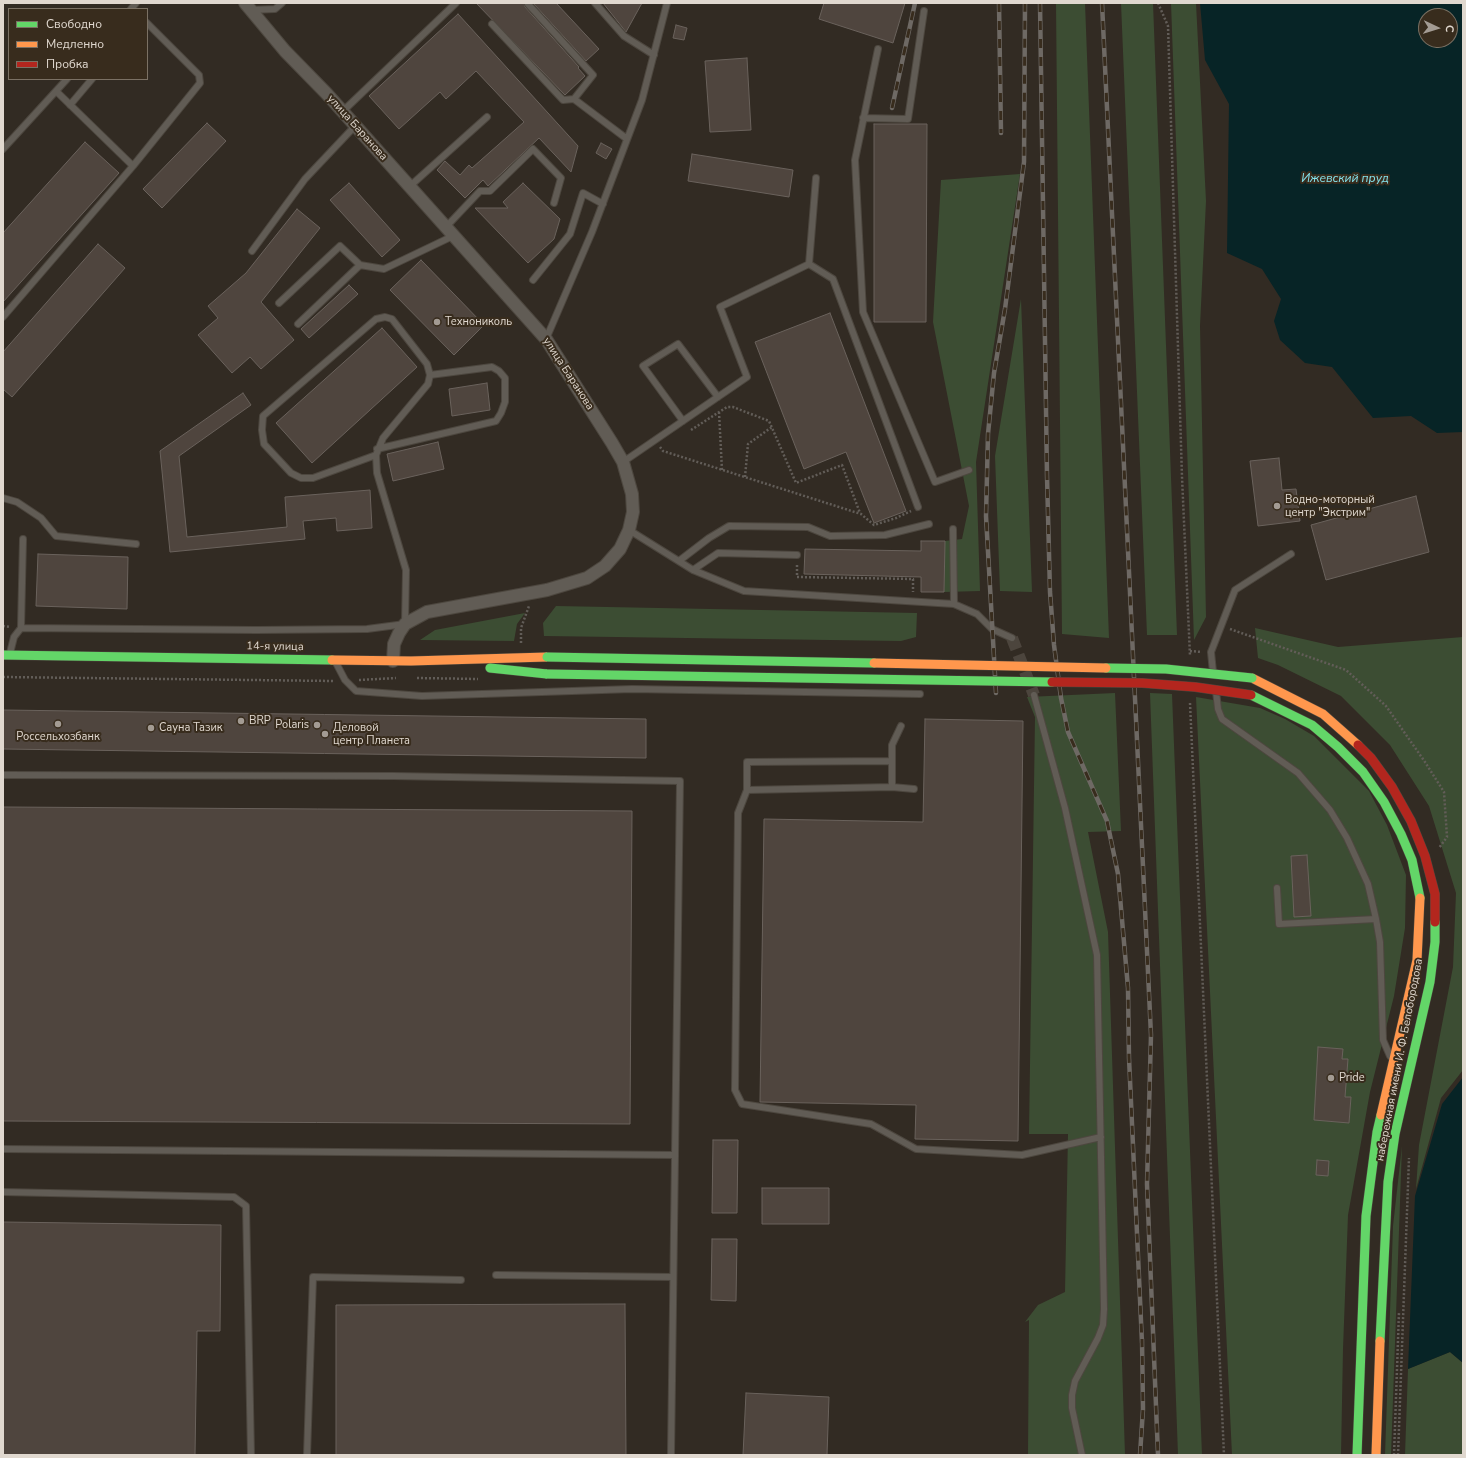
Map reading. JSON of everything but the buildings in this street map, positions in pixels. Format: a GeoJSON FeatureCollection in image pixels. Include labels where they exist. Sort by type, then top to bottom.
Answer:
{"type":"FeatureCollection","features":[{"type":"Feature","properties":{"kind":"main road","name":"14-я улица"},"geometry":{"type":"LineString","coordinates":[[6,655],[393,661],[547,657]]}},
{"type":"Feature","properties":{"kind":"main road","name":"набережная имени И. Ф. Белобородова"},"geometry":{"type":"LineString","coordinates":[[547,657],[1166,669],[1252,678],[1292,697],[1322,714],[1348,735],[1371,758],[1392,787],[1411,821],[1425,856],[1435,894],[1435,942],[1430,982],[1395,1134],[1385,1215],[1376,1455]]}},
{"type":"Feature","properties":{"kind":"main road","name":"набережная имени И. Ф. Белобородова"},"geometry":{"type":"LineString","coordinates":[[411,661],[547,674],[1142,683],[1195,687],[1251,695],[1312,725],[1363,772],[1384,802],[1401,834],[1412,860],[1420,896],[1417,960],[1377,1132],[1366,1216],[1357,1455]]}},
{"type":"Feature","properties":{"kind":"street","name":"улица Баранова"},"geometry":{"type":"LineString","coordinates":[[248,6],[285,51],[355,126],[546,339],[612,442],[623,462],[632,494],[633,512],[630,530],[620,549],[605,566],[587,578],[547,590],[427,612],[405,624]]}},
{"type":"Feature","properties":{"kind":"street"},"geometry":{"type":"LineString","coordinates":[[393,661],[394,644],[405,624]]}},
{"type":"Feature","properties":{"kind":"lane"},"geometry":{"type":"LineString","coordinates":[[248,6],[275,9],[282,3]]}},
{"type":"Feature","properties":{"kind":"lane"},"geometry":{"type":"LineString","coordinates":[[342,112],[456,3]]}},
{"type":"Feature","properties":{"kind":"lane"},"geometry":{"type":"LineString","coordinates":[[595,3],[624,36],[654,55]]}},
{"type":"Feature","properties":{"kind":"lane"},"geometry":{"type":"LineString","coordinates":[[546,339],[628,139],[642,100],[667,3]]}},
{"type":"Feature","properties":{"kind":"lane"},"geometry":{"type":"LineString","coordinates":[[528,4],[593,75],[574,99]]}},
{"type":"Feature","properties":{"kind":"lane"},"geometry":{"type":"LineString","coordinates":[[864,118],[908,119],[924,11]]}},
{"type":"Feature","properties":{"kind":"lane"},"geometry":{"type":"LineString","coordinates":[[3,317],[133,166],[200,83],[199,74],[148,24]]}},
{"type":"Feature","properties":{"kind":"lane"},"geometry":{"type":"LineString","coordinates":[[492,24],[563,100],[574,99],[628,139]]}},
{"type":"Feature","properties":{"kind":"lane"},"geometry":{"type":"LineString","coordinates":[[878,49],[855,160],[862,312],[935,482],[969,470]]}},
{"type":"Feature","properties":{"kind":"lane"},"geometry":{"type":"LineString","coordinates":[[3,149],[66,80]]}},
{"type":"Feature","properties":{"kind":"lane"},"geometry":{"type":"LineString","coordinates":[[70,105],[91,80]]}},
{"type":"Feature","properties":{"kind":"lane"},"geometry":{"type":"LineString","coordinates":[[56,91],[133,166]]}},
{"type":"Feature","properties":{"kind":"lane"},"geometry":{"type":"LineString","coordinates":[[409,187],[486,116]]}},
{"type":"Feature","properties":{"kind":"lane"},"geometry":{"type":"LineString","coordinates":[[252,251],[306,179],[355,126]]}},
{"type":"Feature","properties":{"kind":"lane"},"geometry":{"type":"LineString","coordinates":[[279,303],[340,246],[360,265],[384,269],[450,232],[480,191],[490,191],[533,149],[561,178],[554,203]]}},
{"type":"Feature","properties":{"kind":"lane"},"geometry":{"type":"LineString","coordinates":[[809,264],[816,178]]}},
{"type":"Feature","properties":{"kind":"lane"},"geometry":{"type":"LineString","coordinates":[[532,280],[570,234],[583,193],[602,204]]}},
{"type":"Feature","properties":{"kind":"lane"},"geometry":{"type":"LineString","coordinates":[[623,462],[747,377],[720,307],[809,264]]}},
{"type":"Feature","properties":{"kind":"lane"},"geometry":{"type":"LineString","coordinates":[[809,264],[833,279],[918,507]]}},
{"type":"Feature","properties":{"kind":"lane"},"geometry":{"type":"LineString","coordinates":[[298,324],[360,265]]}},
{"type":"Feature","properties":{"kind":"lane"},"geometry":{"type":"LineString","coordinates":[[21,628],[264,630],[367,629],[405,624],[406,570],[377,473],[377,452],[383,438],[428,384],[430,375],[427,364],[392,319],[381,317],[264,416],[262,430],[264,444],[291,473],[301,478],[313,478],[377,452],[496,421],[501,413],[505,402],[505,378],[492,367],[430,375]]}},
{"type":"Feature","properties":{"kind":"lane"},"geometry":{"type":"LineString","coordinates":[[683,421],[643,366],[678,344],[718,397]]}},
{"type":"Feature","properties":{"kind":"lane"},"geometry":{"type":"LineString","coordinates":[[3,498],[17,502],[41,518],[56,536],[136,544]]}},
{"type":"Feature","properties":{"kind":"lane"},"geometry":{"type":"LineString","coordinates":[[679,561],[709,538],[729,526],[808,527],[830,536],[885,535],[929,524]]}},
{"type":"Feature","properties":{"kind":"lane"},"geometry":{"type":"LineString","coordinates":[[952,529],[954,604]]}},
{"type":"Feature","properties":{"kind":"lane"},"geometry":{"type":"LineString","coordinates":[[630,530],[693,570],[744,591],[954,604],[977,614],[992,629],[1012,638]]}},
{"type":"Feature","properties":{"kind":"lane"},"geometry":{"type":"LineString","coordinates":[[6,655],[14,637],[21,628],[23,539]]}},
{"type":"Feature","properties":{"kind":"lane"},"geometry":{"type":"LineString","coordinates":[[693,570],[718,553],[797,554]]}},
{"type":"Feature","properties":{"kind":"lane"},"geometry":{"type":"LineString","coordinates":[[1291,554],[1235,590],[1211,652],[1218,709],[1222,719],[1298,773],[1330,810],[1347,838],[1368,884],[1376,919],[1380,942],[1383,1040],[1393,1063]]}},
{"type":"Feature","properties":{"kind":"lane"},"geometry":{"type":"LineString","coordinates":[[335,660],[345,680],[356,691],[422,696],[632,689],[920,694]]}},
{"type":"Feature","properties":{"kind":"lane"},"geometry":{"type":"LineString","coordinates":[[1034,695],[1065,808],[1097,955],[1104,1309],[1103,1325],[1098,1338],[1075,1381],[1072,1395],[1072,1408],[1082,1455]]}},
{"type":"Feature","properties":{"kind":"lane"},"geometry":{"type":"LineString","coordinates":[[892,787],[892,745],[901,726]]}},
{"type":"Feature","properties":{"kind":"lane"},"geometry":{"type":"LineString","coordinates":[[892,761],[747,762],[748,790],[738,813],[735,1090],[742,1104],[871,1124],[916,1149],[1022,1155],[1101,1137]]}},
{"type":"Feature","properties":{"kind":"lane"},"geometry":{"type":"LineString","coordinates":[[3,775],[393,776],[680,781],[671,1455]]}},
{"type":"Feature","properties":{"kind":"lane"},"geometry":{"type":"LineString","coordinates":[[748,790],[892,787],[914,789]]}},
{"type":"Feature","properties":{"kind":"lane"},"geometry":{"type":"LineString","coordinates":[[1277,888],[1279,924],[1376,919]]}},
{"type":"Feature","properties":{"kind":"lane"},"geometry":{"type":"LineString","coordinates":[[3,1149],[675,1155]]}},
{"type":"Feature","properties":{"kind":"lane"},"geometry":{"type":"LineString","coordinates":[[3,1192],[234,1197],[246,1206],[251,1455]]}},
{"type":"Feature","properties":{"kind":"lane"},"geometry":{"type":"LineString","coordinates":[[496,1275],[673,1276]]}},
{"type":"Feature","properties":{"kind":"lane"},"geometry":{"type":"LineString","coordinates":[[307,1455],[313,1277],[461,1280]]}},
{"type":"Feature","properties":{"kind":"path"},"geometry":{"type":"LineString","coordinates":[[1158,3],[1168,26],[1182,477],[1191,639]]}},
{"type":"Feature","properties":{"kind":"path"},"geometry":{"type":"LineString","coordinates":[[687,432],[727,407],[733,407],[769,421],[796,483],[842,465],[860,514]]}},
{"type":"Feature","properties":{"kind":"path"},"geometry":{"type":"LineString","coordinates":[[719,412],[722,470]]}},
{"type":"Feature","properties":{"kind":"path"},"geometry":{"type":"LineString","coordinates":[[745,477],[748,444],[772,427]]}},
{"type":"Feature","properties":{"kind":"path"},"geometry":{"type":"LineString","coordinates":[[656,439],[663,451],[860,514],[874,525],[896,518],[918,507]]}},
{"type":"Feature","properties":{"kind":"path"},"geometry":{"type":"LineString","coordinates":[[661,448],[668,444]]}},
{"type":"Feature","properties":{"kind":"path"},"geometry":{"type":"LineString","coordinates":[[797,554],[797,577],[913,579],[913,602]]}},
{"type":"Feature","properties":{"kind":"path"},"geometry":{"type":"LineString","coordinates":[[521,646],[521,628],[529,606]]}},
{"type":"Feature","properties":{"kind":"path"},"geometry":{"type":"LineString","coordinates":[[1221,626],[1346,670],[1386,706],[1444,792],[1447,837],[1437,850]]}},
{"type":"Feature","properties":{"kind":"path"},"geometry":{"type":"LineString","coordinates":[[3,677],[345,680],[400,678]]}},
{"type":"Feature","properties":{"kind":"path"},"geometry":{"type":"LineString","coordinates":[[416,678],[484,679]]}},
{"type":"Feature","properties":{"kind":"path"},"geometry":{"type":"LineString","coordinates":[[1189,698],[1224,1455]]}},
{"type":"Feature","properties":{"kind":"path"},"geometry":{"type":"LineString","coordinates":[[1398,1455],[1410,1152]]}},
{"type":"Feature","properties":{"kind":"path"},"geometry":{"type":"LineString","coordinates":[[1404,1170],[1405,1155]]}},
{"type":"Feature","properties":{"kind":"path"},"geometry":{"type":"LineString","coordinates":[[1402,1226],[1403,1210]]}},
{"type":"Feature","properties":{"kind":"path"},"geometry":{"type":"LineString","coordinates":[[1394,1455],[1402,1241]]}},
{"type":"Feature","properties":{"kind":"green space"},"geometry":{"type":"Polygon","coordinates":[[[1056,3],[1085,3],[1109,638],[1062,634],[1056,3]]]}},
{"type":"Feature","properties":{"kind":"green space"},"geometry":{"type":"Polygon","coordinates":[[[1121,3],[1153,3],[1177,635],[1147,635],[1121,3]]]}},
{"type":"Feature","properties":{"kind":"green space"},"geometry":{"type":"Polygon","coordinates":[[[1171,3],[1196,3],[1206,201],[1200,326],[1206,617],[1194,640],[1171,3]]]}},
{"type":"Feature","properties":{"kind":"green space"},"geometry":{"type":"Polygon","coordinates":[[[1020,174],[976,462],[980,591],[944,592],[945,541],[962,539],[969,506],[933,322],[941,180],[1020,174]]]}},
{"type":"Feature","properties":{"kind":"green space"},"geometry":{"type":"Polygon","coordinates":[[[1021,299],[1032,592],[1000,591],[995,456],[1021,299]]]}},
{"type":"Feature","properties":{"kind":"green space"},"geometry":{"type":"Polygon","coordinates":[[[556,606],[917,613],[916,637],[901,641],[544,636],[543,623],[556,606]]]}},
{"type":"Feature","properties":{"kind":"green space"},"geometry":{"type":"Polygon","coordinates":[[[525,613],[517,624],[514,641],[420,640],[435,630],[525,613]]]}},
{"type":"Feature","properties":{"kind":"green space"},"geometry":{"type":"Polygon","coordinates":[[[1255,628],[1338,647],[1463,637],[1463,1070],[1441,1098],[1416,1189],[1419,1145],[1453,967],[1456,893],[1429,806],[1390,745],[1341,696],[1278,665],[1258,658],[1255,628]]]}},
{"type":"Feature","properties":{"kind":"green space"},"geometry":{"type":"Polygon","coordinates":[[[1115,693],[1121,831],[1088,832],[1108,932],[1125,1455],[1028,1455],[1029,1320],[1025,1322],[1038,1305],[1065,1292],[1068,1134],[1029,1134],[1035,717],[1027,697],[1115,693]]]}},
{"type":"Feature","properties":{"kind":"green space"},"geometry":{"type":"Polygon","coordinates":[[[1150,693],[1172,694],[1202,1455],[1178,1455],[1150,693]]]}},
{"type":"Feature","properties":{"kind":"green space"},"geometry":{"type":"Polygon","coordinates":[[[1196,697],[1260,708],[1285,719],[1314,736],[1369,791],[1387,825],[1406,875],[1405,928],[1394,996],[1370,1092],[1348,1215],[1341,1455],[1232,1455],[1196,697]]]}},
{"type":"Feature","properties":{"kind":"green space"},"geometry":{"type":"Polygon","coordinates":[[[1402,1146],[1391,1455],[1385,1455],[1393,1226],[1402,1146]]]}},
{"type":"Feature","properties":{"kind":"green space"},"geometry":{"type":"Polygon","coordinates":[[[1450,1352],[1463,1363],[1463,1455],[1405,1455],[1408,1369],[1450,1352]]]}},
{"type":"Feature","properties":{"kind":"water","name":"Ижевский пруд"},"geometry":{"type":"Polygon","coordinates":[[[1200,3],[1463,3],[1463,432],[1437,433],[1411,416],[1373,418],[1332,367],[1305,363],[1280,340],[1274,321],[1281,299],[1262,269],[1227,253],[1229,104],[1205,60],[1200,3]]]}},
{"type":"Feature","properties":{"kind":"water"},"geometry":{"type":"Polygon","coordinates":[[[1463,1077],[1463,1363],[1450,1352],[1408,1369],[1415,1196],[1442,1104],[1463,1077]]]}},
{"type":"Feature","properties":{"kind":"tunnel"},"geometry":{"type":"LineString","coordinates":[[1012,638],[1034,695]]}},
{"type":"Feature","properties":{"kind":"railway"},"geometry":{"type":"LineString","coordinates":[[892,108],[915,3]]}},
{"type":"Feature","properties":{"kind":"railway"},"geometry":{"type":"LineString","coordinates":[[999,3],[1001,133]]}},
{"type":"Feature","properties":{"kind":"railway"},"geometry":{"type":"LineString","coordinates":[[996,693],[986,516],[988,434],[994,373],[1005,309],[1024,162],[1025,3]]}},
{"type":"Feature","properties":{"kind":"railway"},"geometry":{"type":"LineString","coordinates":[[1040,3],[1047,476],[1050,592],[1054,645],[1061,698],[1068,732],[1107,821],[1118,874],[1128,988],[1129,1058],[1142,1343]]}},
{"type":"Feature","properties":{"kind":"railway"},"geometry":{"type":"LineString","coordinates":[[1102,3],[1151,1035],[1147,1184],[1158,1455]]}},
{"type":"Feature","properties":{"kind":"railway"},"geometry":{"type":"LineString","coordinates":[[1140,1455],[1143,1409],[1142,1339]]}},
{"type":"Feature","properties":{"kind":"traffic: fast"},"geometry":{"type":"LineString","coordinates":[[3,655],[332,660]]}},
{"type":"Feature","properties":{"kind":"traffic: fast"},"geometry":{"type":"LineString","coordinates":[[547,657],[874,663]]}},
{"type":"Feature","properties":{"kind":"traffic: fast"},"geometry":{"type":"LineString","coordinates":[[490,668],[547,674]]}},
{"type":"Feature","properties":{"kind":"traffic: fast"},"geometry":{"type":"LineString","coordinates":[[1106,668],[1166,669],[1252,678]]}},
{"type":"Feature","properties":{"kind":"traffic: fast"},"geometry":{"type":"LineString","coordinates":[[547,674],[1052,682]]}},
{"type":"Feature","properties":{"kind":"traffic: fast"},"geometry":{"type":"LineString","coordinates":[[1251,695],[1312,725],[1338,747],[1363,772],[1384,802],[1401,834],[1412,860],[1420,898]]}},
{"type":"Feature","properties":{"kind":"traffic: fast"},"geometry":{"type":"LineString","coordinates":[[1380,1341],[1388,1182],[1395,1134],[1430,982],[1435,942],[1435,922]]}},
{"type":"Feature","properties":{"kind":"traffic: fast"},"geometry":{"type":"LineString","coordinates":[[1357,1455],[1366,1216],[1377,1132],[1381,1115]]}},
{"type":"Feature","properties":{"kind":"traffic: slow"},"geometry":{"type":"LineString","coordinates":[[332,660],[411,661],[547,657]]}},
{"type":"Feature","properties":{"kind":"traffic: slow"},"geometry":{"type":"LineString","coordinates":[[874,663],[1106,668]]}},
{"type":"Feature","properties":{"kind":"traffic: slow"},"geometry":{"type":"LineString","coordinates":[[1252,678],[1323,714],[1358,745]]}},
{"type":"Feature","properties":{"kind":"traffic: slow"},"geometry":{"type":"LineString","coordinates":[[1381,1115],[1417,960],[1420,898]]}},
{"type":"Feature","properties":{"kind":"traffic: slow"},"geometry":{"type":"LineString","coordinates":[[1376,1455],[1380,1341]]}},
{"type":"Feature","properties":{"kind":"traffic: jam"},"geometry":{"type":"LineString","coordinates":[[1052,682],[1142,683],[1195,687],[1251,695]]}},
{"type":"Feature","properties":{"kind":"traffic: jam"},"geometry":{"type":"LineString","coordinates":[[1358,745],[1371,758],[1392,787],[1411,821],[1425,856],[1435,894],[1435,922]]}},
{"type":"Feature","properties":{"kind":"place","name":"Технониколь"},"geometry":{"type":"Point","coordinates":[437,322]}},
{"type":"Feature","properties":{"kind":"place","name":"Водно-моторный центр \"Экстрим\""},"geometry":{"type":"Point","coordinates":[1277,506]}},
{"type":"Feature","properties":{"kind":"place","name":"BRP"},"geometry":{"type":"Point","coordinates":[241,721]}},
{"type":"Feature","properties":{"kind":"place","name":"Россельхозбанк"},"geometry":{"type":"Point","coordinates":[58,724]}},
{"type":"Feature","properties":{"kind":"place","name":"Polaris"},"geometry":{"type":"Point","coordinates":[317,725]}},
{"type":"Feature","properties":{"kind":"place","name":"Сауна Тазик"},"geometry":{"type":"Point","coordinates":[151,728]}},
{"type":"Feature","properties":{"kind":"place","name":"Деловой центр Планета"},"geometry":{"type":"Point","coordinates":[325,734]}},
{"type":"Feature","properties":{"kind":"place","name":"Pride"},"geometry":{"type":"Point","coordinates":[1331,1078]}}]}
